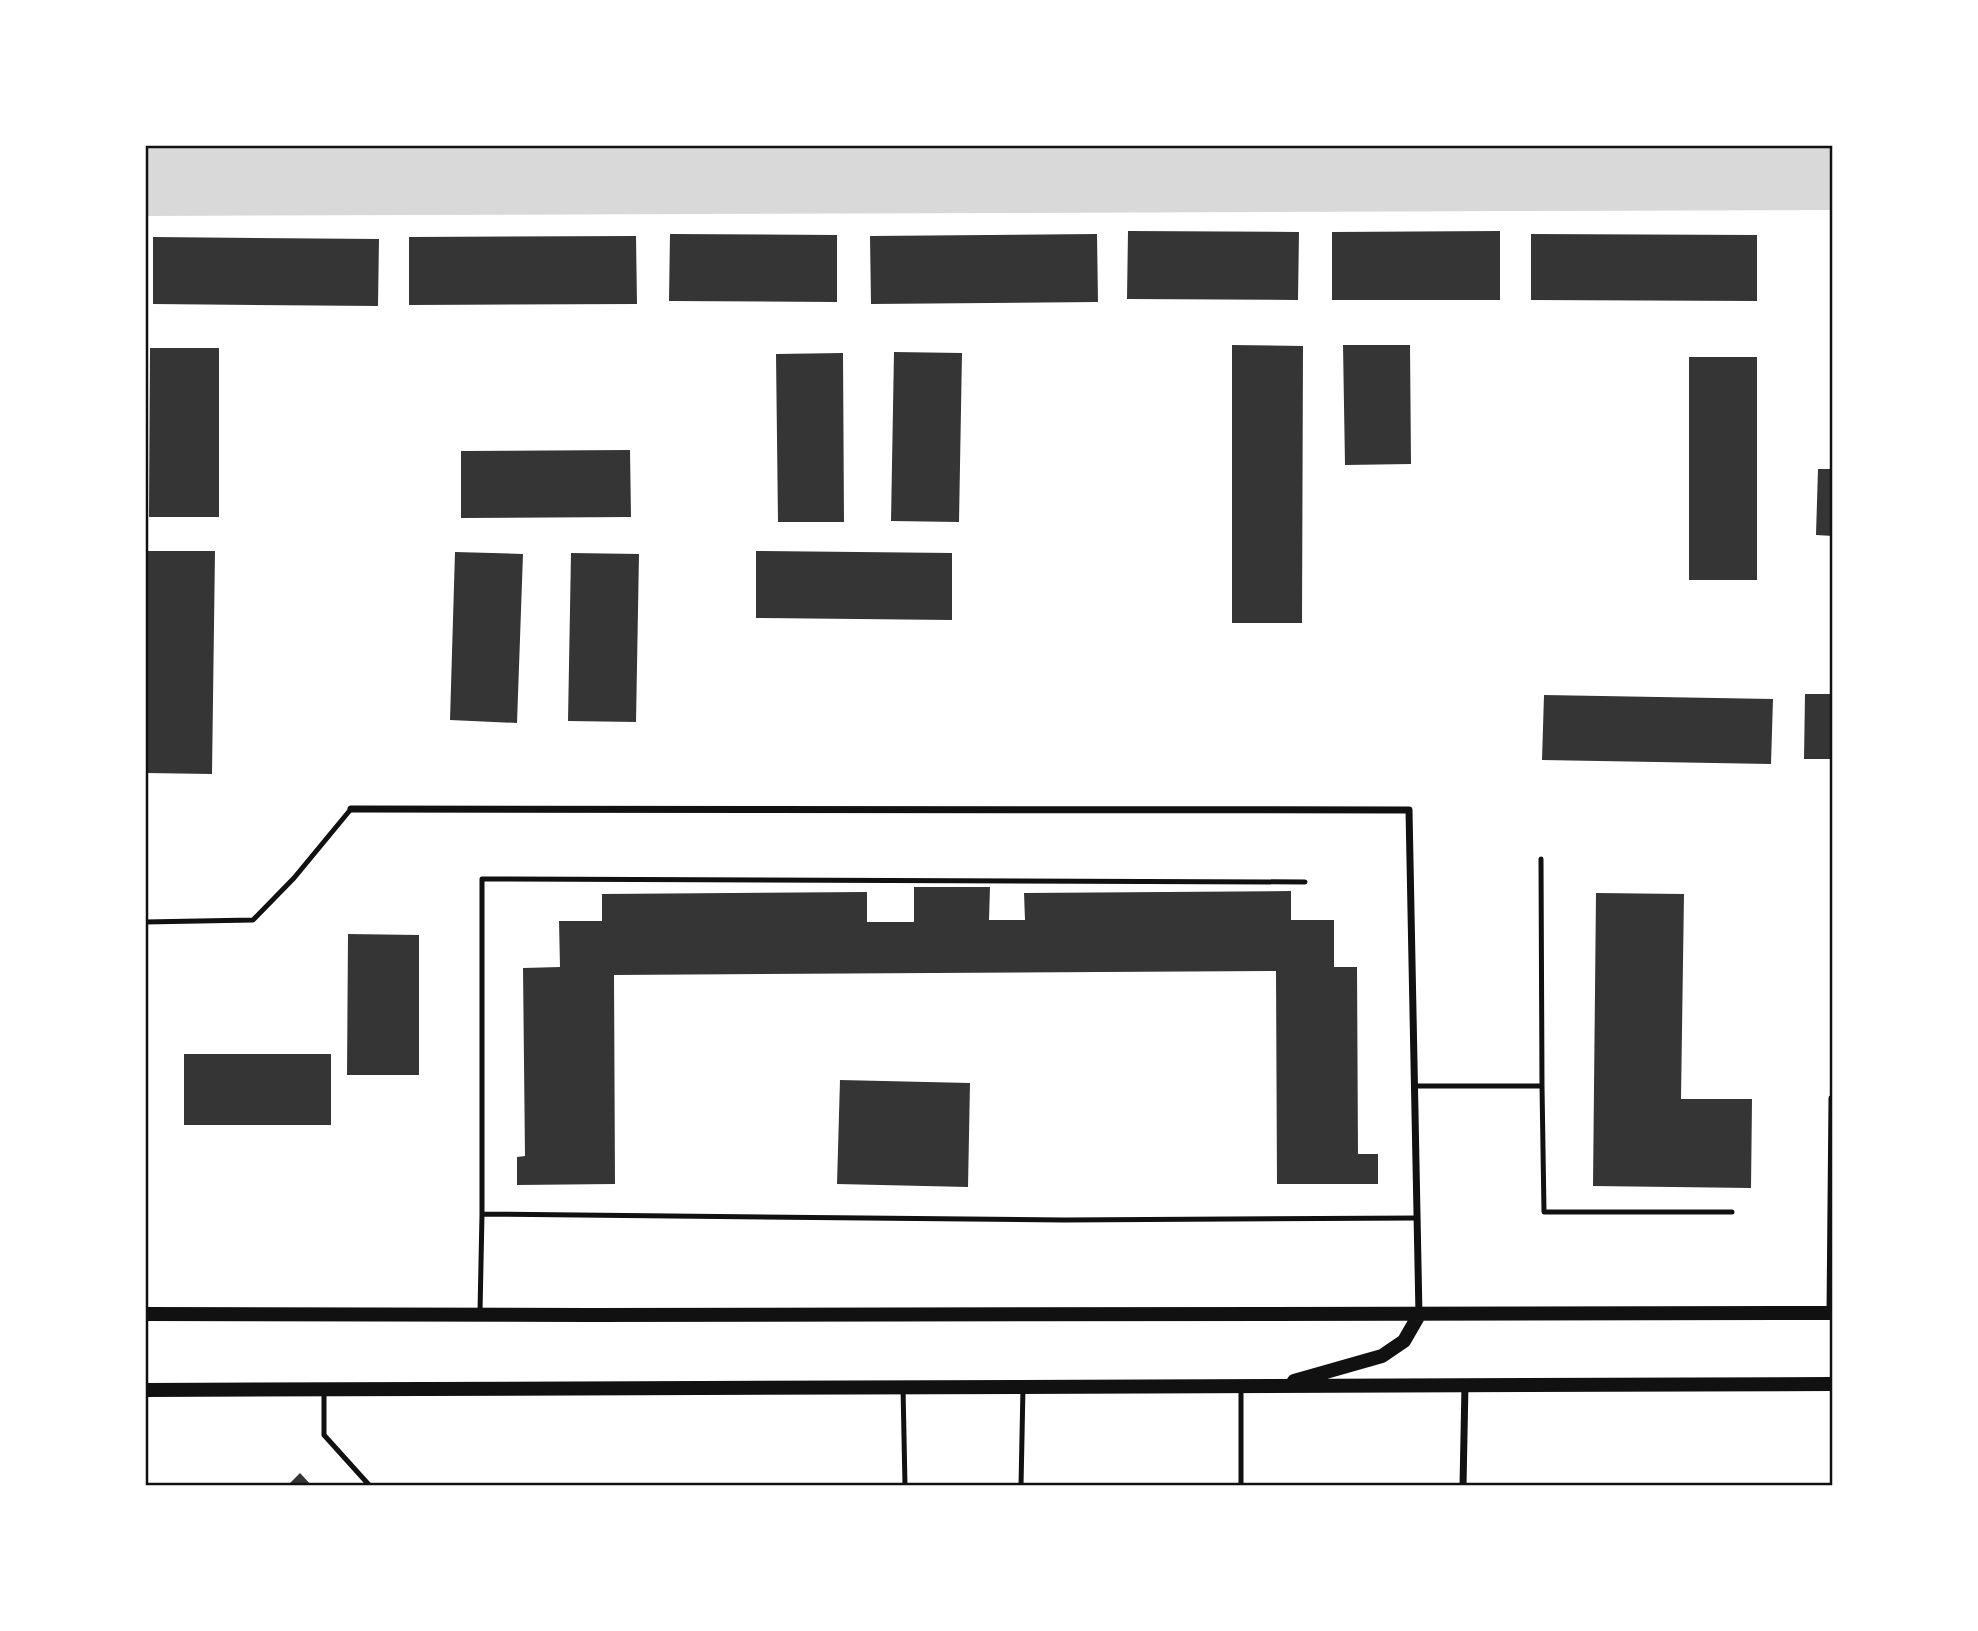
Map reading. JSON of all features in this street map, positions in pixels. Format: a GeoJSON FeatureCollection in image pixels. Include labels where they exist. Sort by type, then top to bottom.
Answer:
{"type":"FeatureCollection","features":[{"type":"Feature","properties":{"kind":"main road"},"geometry":{"type":"LineString","coordinates":[[145,1314],[1831,1313]]}},
{"type":"Feature","properties":{"kind":"main road"},"geometry":{"type":"LineString","coordinates":[[1279,1386],[1382,1356],[1404,1341],[1419,1315]]}},
{"type":"Feature","properties":{"kind":"main road"},"geometry":{"type":"LineString","coordinates":[[145,1390],[1833,1384]]}},
{"type":"Feature","properties":{"kind":"street"},"geometry":{"type":"LineString","coordinates":[[351,809],[1409,810],[1419,1315]]}},
{"type":"Feature","properties":{"kind":"street"},"geometry":{"type":"LineString","coordinates":[[1463,1486],[1465,1385]]}},
{"type":"Feature","properties":{"kind":"lane"},"geometry":{"type":"LineString","coordinates":[[145,922],[253,920],[294,878],[351,809]]}},
{"type":"Feature","properties":{"kind":"lane"},"geometry":{"type":"LineString","coordinates":[[1541,859],[1544,1212],[1732,1212]]}},
{"type":"Feature","properties":{"kind":"lane"},"geometry":{"type":"LineString","coordinates":[[480,1315],[482,879],[1304,882]]}},
{"type":"Feature","properties":{"kind":"lane"},"geometry":{"type":"LineString","coordinates":[[1415,1087],[1542,1086]]}},
{"type":"Feature","properties":{"kind":"lane"},"geometry":{"type":"LineString","coordinates":[[1831,1313],[1830,1098],[1833,1098]]}},
{"type":"Feature","properties":{"kind":"lane"},"geometry":{"type":"LineString","coordinates":[[482,1214],[1064,1220],[1417,1218]]}},
{"type":"Feature","properties":{"kind":"lane"},"geometry":{"type":"LineString","coordinates":[[1241,1386],[1241,1486]]}},
{"type":"Feature","properties":{"kind":"lane"},"geometry":{"type":"LineString","coordinates":[[903,1387],[905,1486]]}},
{"type":"Feature","properties":{"kind":"lane"},"geometry":{"type":"LineString","coordinates":[[1021,1486],[1023,1387]]}},
{"type":"Feature","properties":{"kind":"lane"},"geometry":{"type":"LineString","coordinates":[[324,1389],[324,1435],[370,1486]]}},
{"type":"Feature","properties":{"kind":"shaded area"},"geometry":{"type":"Polygon","coordinates":[[[145,145],[1833,145],[1833,210],[145,216],[145,145]]]}},
{"type":"Feature","properties":{"kind":"building"},"geometry":{"type":"Polygon","coordinates":[[[1128,231],[1299,232],[1298,300],[1127,299],[1128,231]]]}},
{"type":"Feature","properties":{"kind":"building"},"geometry":{"type":"Polygon","coordinates":[[[1500,231],[1500,300],[1332,300],[1332,232],[1500,231]]]}},
{"type":"Feature","properties":{"kind":"building"},"geometry":{"type":"Polygon","coordinates":[[[670,234],[837,235],[837,302],[669,301],[670,234]]]}},
{"type":"Feature","properties":{"kind":"building"},"geometry":{"type":"Polygon","coordinates":[[[1097,234],[1098,302],[871,304],[870,236],[1097,234]]]}},
{"type":"Feature","properties":{"kind":"building"},"geometry":{"type":"Polygon","coordinates":[[[1531,234],[1757,235],[1757,301],[1531,300],[1531,234]]]}},
{"type":"Feature","properties":{"kind":"building"},"geometry":{"type":"Polygon","coordinates":[[[636,236],[637,304],[409,305],[409,237],[636,236]]]}},
{"type":"Feature","properties":{"kind":"building"},"geometry":{"type":"Polygon","coordinates":[[[153,237],[379,239],[378,306],[153,304],[153,237]]]}},
{"type":"Feature","properties":{"kind":"building"},"geometry":{"type":"Polygon","coordinates":[[[1232,345],[1303,346],[1302,623],[1232,623],[1232,345]]]}},
{"type":"Feature","properties":{"kind":"building"},"geometry":{"type":"Polygon","coordinates":[[[1343,345],[1410,345],[1411,464],[1345,465],[1343,345]]]}},
{"type":"Feature","properties":{"kind":"building"},"geometry":{"type":"Polygon","coordinates":[[[150,348],[219,348],[219,517],[149,517],[150,348]]]}},
{"type":"Feature","properties":{"kind":"building"},"geometry":{"type":"Polygon","coordinates":[[[894,352],[962,353],[959,522],[891,521],[894,352]]]}},
{"type":"Feature","properties":{"kind":"building"},"geometry":{"type":"Polygon","coordinates":[[[843,353],[844,522],[778,522],[776,354],[843,353]]]}},
{"type":"Feature","properties":{"kind":"building"},"geometry":{"type":"Polygon","coordinates":[[[1689,357],[1757,357],[1757,580],[1689,580],[1689,357]]]}},
{"type":"Feature","properties":{"kind":"building"},"geometry":{"type":"Polygon","coordinates":[[[630,450],[631,517],[461,518],[461,451],[630,450]]]}},
{"type":"Feature","properties":{"kind":"building"},"geometry":{"type":"Polygon","coordinates":[[[1818,469],[1833,469],[1833,536],[1816,535],[1818,469]]]}},
{"type":"Feature","properties":{"kind":"building"},"geometry":{"type":"Polygon","coordinates":[[[148,551],[215,551],[212,774],[146,773],[148,551]]]}},
{"type":"Feature","properties":{"kind":"building"},"geometry":{"type":"Polygon","coordinates":[[[756,551],[952,553],[952,620],[756,618],[756,551]]]}},
{"type":"Feature","properties":{"kind":"building"},"geometry":{"type":"Polygon","coordinates":[[[455,552],[523,554],[517,723],[450,720],[455,552]]]}},
{"type":"Feature","properties":{"kind":"building"},"geometry":{"type":"Polygon","coordinates":[[[571,553],[639,554],[636,722],[568,721],[571,553]]]}},
{"type":"Feature","properties":{"kind":"building"},"geometry":{"type":"Polygon","coordinates":[[[1805,694],[1833,694],[1833,759],[1804,759],[1805,694]]]}},
{"type":"Feature","properties":{"kind":"building"},"geometry":{"type":"Polygon","coordinates":[[[1544,695],[1773,699],[1771,764],[1542,760],[1544,695]]]}},
{"type":"Feature","properties":{"kind":"building"},"geometry":{"type":"Polygon","coordinates":[[[914,887],[990,887],[989,920],[1025,920],[1024,893],[1291,891],[1291,920],[1334,920],[1334,967],[1357,967],[1358,1154],[1378,1154],[1378,1184],[1277,1184],[1276,971],[614,975],[615,1184],[517,1185],[517,1157],[525,1156],[523,968],[560,967],[559,921],[602,921],[602,894],[867,892],[867,922],[914,922],[914,887]]]}},
{"type":"Feature","properties":{"kind":"building"},"geometry":{"type":"Polygon","coordinates":[[[1596,893],[1684,894],[1681,1099],[1752,1099],[1751,1188],[1593,1186],[1596,893]]]}},
{"type":"Feature","properties":{"kind":"building"},"geometry":{"type":"Polygon","coordinates":[[[348,934],[419,935],[419,1075],[347,1075],[348,934]]]}},
{"type":"Feature","properties":{"kind":"building"},"geometry":{"type":"Polygon","coordinates":[[[184,1054],[331,1054],[331,1125],[184,1125],[184,1054]]]}},
{"type":"Feature","properties":{"kind":"building"},"geometry":{"type":"Polygon","coordinates":[[[840,1080],[970,1083],[968,1187],[837,1184],[840,1080]]]}},
{"type":"Feature","properties":{"kind":"building"},"geometry":{"type":"Polygon","coordinates":[[[300,1473],[312,1486],[287,1486],[300,1473]]]}}]}
